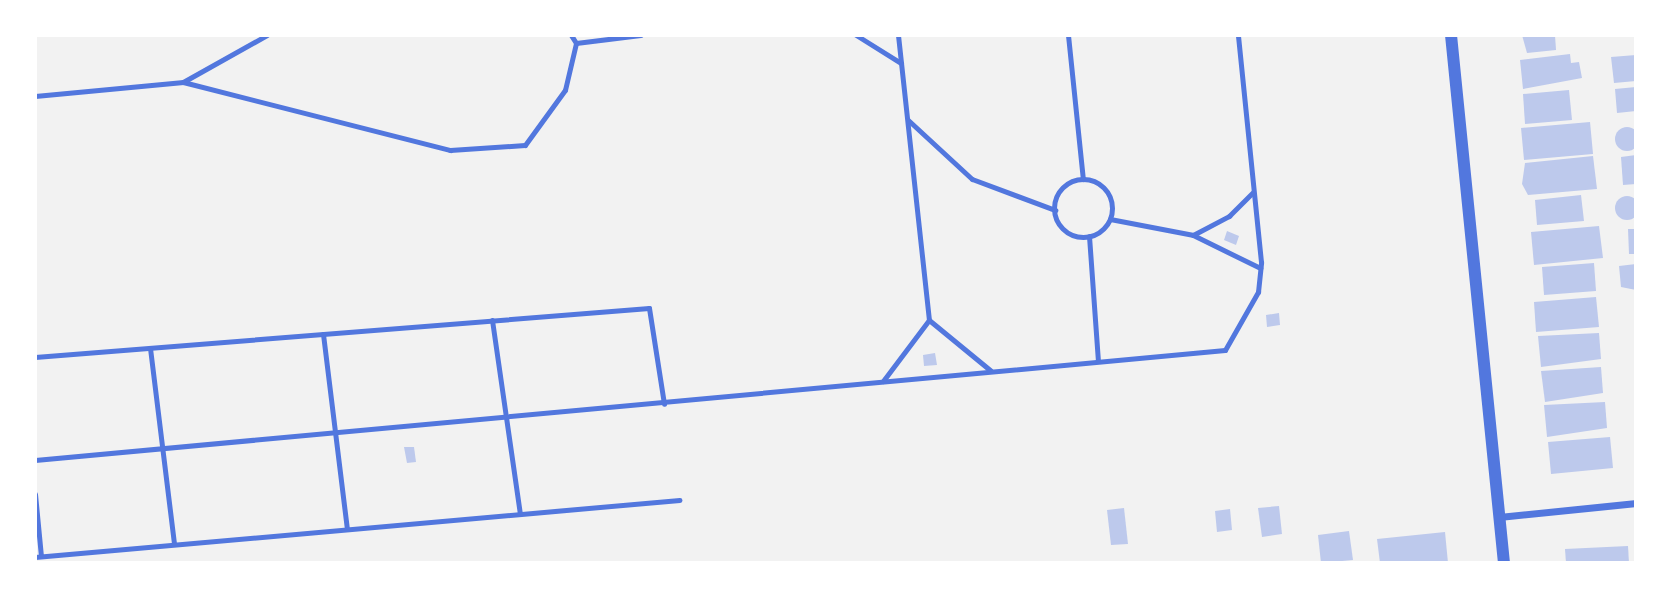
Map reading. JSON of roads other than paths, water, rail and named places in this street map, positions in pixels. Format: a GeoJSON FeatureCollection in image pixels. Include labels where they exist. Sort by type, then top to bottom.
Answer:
{"type":"FeatureCollection","features":[{"type":"Feature","properties":{"kind":"street"},"geometry":{"type":"LineString","coordinates":[[1451,35],[1504,563]]}},
{"type":"Feature","properties":{"kind":"street"},"geometry":{"type":"LineString","coordinates":[[1499,517],[1636,503]]}},
{"type":"Feature","properties":{"kind":"lane"},"geometry":{"type":"LineString","coordinates":[[183,82],[267,35]]}},
{"type":"Feature","properties":{"kind":"lane"},"geometry":{"type":"LineString","coordinates":[[35,96],[183,82],[450,150],[525,145],[565,90],[576,43],[571,35]]}},
{"type":"Feature","properties":{"kind":"lane"},"geometry":{"type":"LineString","coordinates":[[576,43],[641,35]]}},
{"type":"Feature","properties":{"kind":"lane"},"geometry":{"type":"LineString","coordinates":[[856,35],[902,63]]}},
{"type":"Feature","properties":{"kind":"lane"},"geometry":{"type":"LineString","coordinates":[[883,381],[929,320],[898,35]]}},
{"type":"Feature","properties":{"kind":"lane"},"geometry":{"type":"LineString","coordinates":[[1068,35],[1083,179]]}},
{"type":"Feature","properties":{"kind":"lane"},"geometry":{"type":"LineString","coordinates":[[35,460],[506,414],[664,404],[1225,350],[1258,292],[1260,268],[1238,35]]}},
{"type":"Feature","properties":{"kind":"lane"},"geometry":{"type":"LineString","coordinates":[[908,120],[972,178],[1055,210]]}},
{"type":"Feature","properties":{"kind":"lane"},"geometry":{"type":"LineString","coordinates":[[1083,179],[1059,192],[1055,210],[1062,228],[1089,236]]}},
{"type":"Feature","properties":{"kind":"lane"},"geometry":{"type":"LineString","coordinates":[[1083,179],[1107,192],[1110,219]]}},
{"type":"Feature","properties":{"kind":"lane"},"geometry":{"type":"LineString","coordinates":[[1193,235],[1229,216],[1252,193]]}},
{"type":"Feature","properties":{"kind":"lane"},"geometry":{"type":"LineString","coordinates":[[1089,236],[1110,219],[1193,235],[1260,268]]}},
{"type":"Feature","properties":{"kind":"lane"},"geometry":{"type":"LineString","coordinates":[[1089,236],[1098,361]]}},
{"type":"Feature","properties":{"kind":"lane"},"geometry":{"type":"LineString","coordinates":[[35,357],[649,308],[664,404]]}},
{"type":"Feature","properties":{"kind":"lane"},"geometry":{"type":"LineString","coordinates":[[492,320],[520,514]]}},
{"type":"Feature","properties":{"kind":"lane"},"geometry":{"type":"LineString","coordinates":[[929,320],[991,372]]}},
{"type":"Feature","properties":{"kind":"lane"},"geometry":{"type":"LineString","coordinates":[[323,334],[347,529]]}},
{"type":"Feature","properties":{"kind":"lane"},"geometry":{"type":"LineString","coordinates":[[150,348],[160,448],[174,544]]}},
{"type":"Feature","properties":{"kind":"lane"},"geometry":{"type":"LineString","coordinates":[[35,494],[38,556],[679,500]]}}]}
